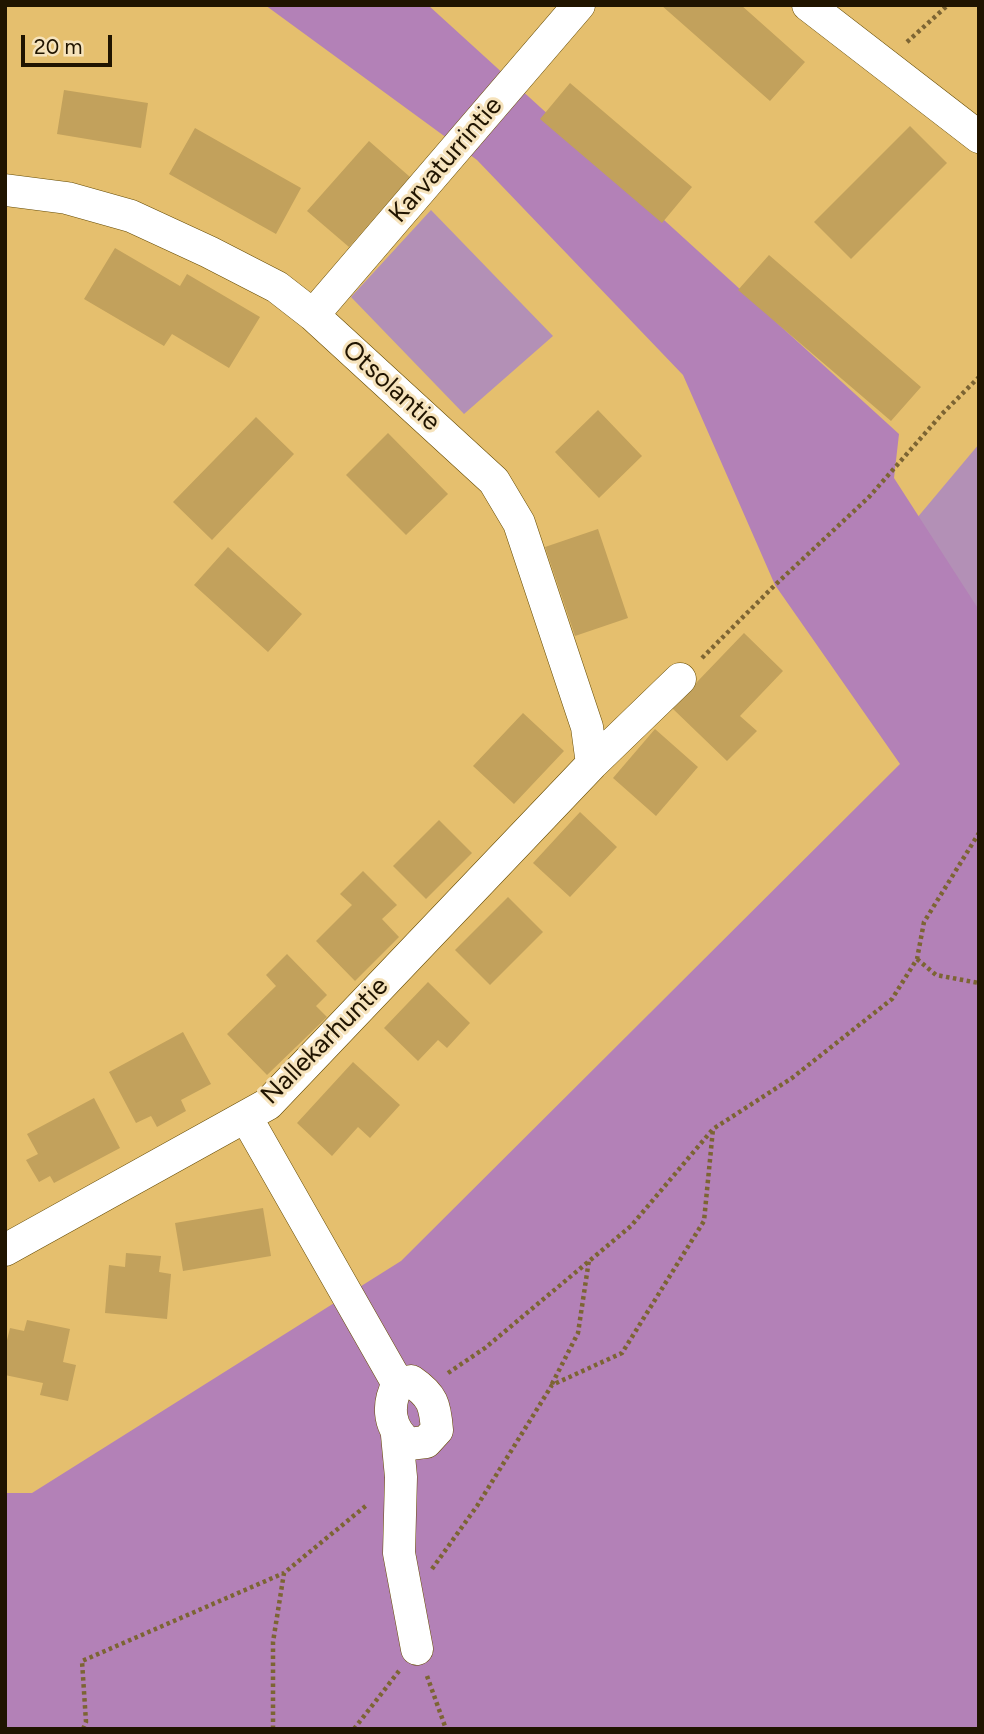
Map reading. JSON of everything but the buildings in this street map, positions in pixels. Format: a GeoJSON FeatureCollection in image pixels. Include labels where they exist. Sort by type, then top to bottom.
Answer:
{"type":"FeatureCollection","features":[{"type":"Feature","properties":{"kind":"street","name":"Karvaturrintie"},"geometry":{"type":"LineString","coordinates":[[313,315],[579,5]]}},
{"type":"Feature","properties":{"kind":"street"},"geometry":{"type":"LineString","coordinates":[[808,5],[979,138]]}},
{"type":"Feature","properties":{"kind":"street","name":"Otsolantie"},"geometry":{"type":"LineString","coordinates":[[5,190],[67,198],[131,216],[278,287],[313,315],[494,481],[519,523],[587,727],[592,764]]}},
{"type":"Feature","properties":{"kind":"street","name":"Nallekarhuntie"},"geometry":{"type":"LineString","coordinates":[[5,1250],[268,1104],[592,764],[680,679]]}},
{"type":"Feature","properties":{"kind":"street"},"geometry":{"type":"LineString","coordinates":[[246,1117],[411,1387],[435,1405],[437,1430],[426,1441],[409,1444],[397,1435]]}},
{"type":"Feature","properties":{"kind":"street"},"geometry":{"type":"LineString","coordinates":[[411,1387],[391,1396],[401,1477],[399,1553],[417,1649]]}},
{"type":"Feature","properties":{"kind":"path"},"geometry":{"type":"LineString","coordinates":[[883,65],[948,5]]}},
{"type":"Feature","properties":{"kind":"path"},"geometry":{"type":"LineString","coordinates":[[680,679],[775,584],[869,497],[942,414],[979,377]]}},
{"type":"Feature","properties":{"kind":"path"},"geometry":{"type":"LineString","coordinates":[[411,1387],[485,1348],[631,1226],[713,1129],[792,1078],[892,999],[917,959],[924,922],[979,833]]}},
{"type":"Feature","properties":{"kind":"path"},"geometry":{"type":"LineString","coordinates":[[917,959],[936,975],[979,983]]}},
{"type":"Feature","properties":{"kind":"path"},"geometry":{"type":"LineString","coordinates":[[552,1385],[622,1353],[629,1342],[704,1221],[713,1129]]}},
{"type":"Feature","properties":{"kind":"path"},"geometry":{"type":"LineString","coordinates":[[407,1604],[477,1506],[552,1385],[578,1333],[589,1260]]}},
{"type":"Feature","properties":{"kind":"path"},"geometry":{"type":"LineString","coordinates":[[83,1729],[86,1722],[82,1661],[284,1573],[401,1477]]}},
{"type":"Feature","properties":{"kind":"path"},"geometry":{"type":"LineString","coordinates":[[272,1729],[274,1642],[284,1573]]}},
{"type":"Feature","properties":{"kind":"path"},"geometry":{"type":"LineString","coordinates":[[354,1729],[417,1649]]}},
{"type":"Feature","properties":{"kind":"path"},"geometry":{"type":"LineString","coordinates":[[417,1649],[446,1729]]}},
{"type":"Feature","properties":{"kind":"shaded area"},"geometry":{"type":"Polygon","coordinates":[[[265,5],[428,5],[899,434],[894,478],[979,610],[979,1729],[5,1729],[5,1493],[32,1493],[401,1261],[900,764],[775,585],[683,375],[477,160],[265,5]]]}},
{"type":"Feature","properties":{"kind":"shaded area"},"geometry":{"type":"Polygon","coordinates":[[[431,210],[553,336],[464,414],[351,297],[431,210]]]}},
{"type":"Feature","properties":{"kind":"shaded area"},"geometry":{"type":"Polygon","coordinates":[[[979,444],[979,625],[901,537],[979,444]]]}}]}
